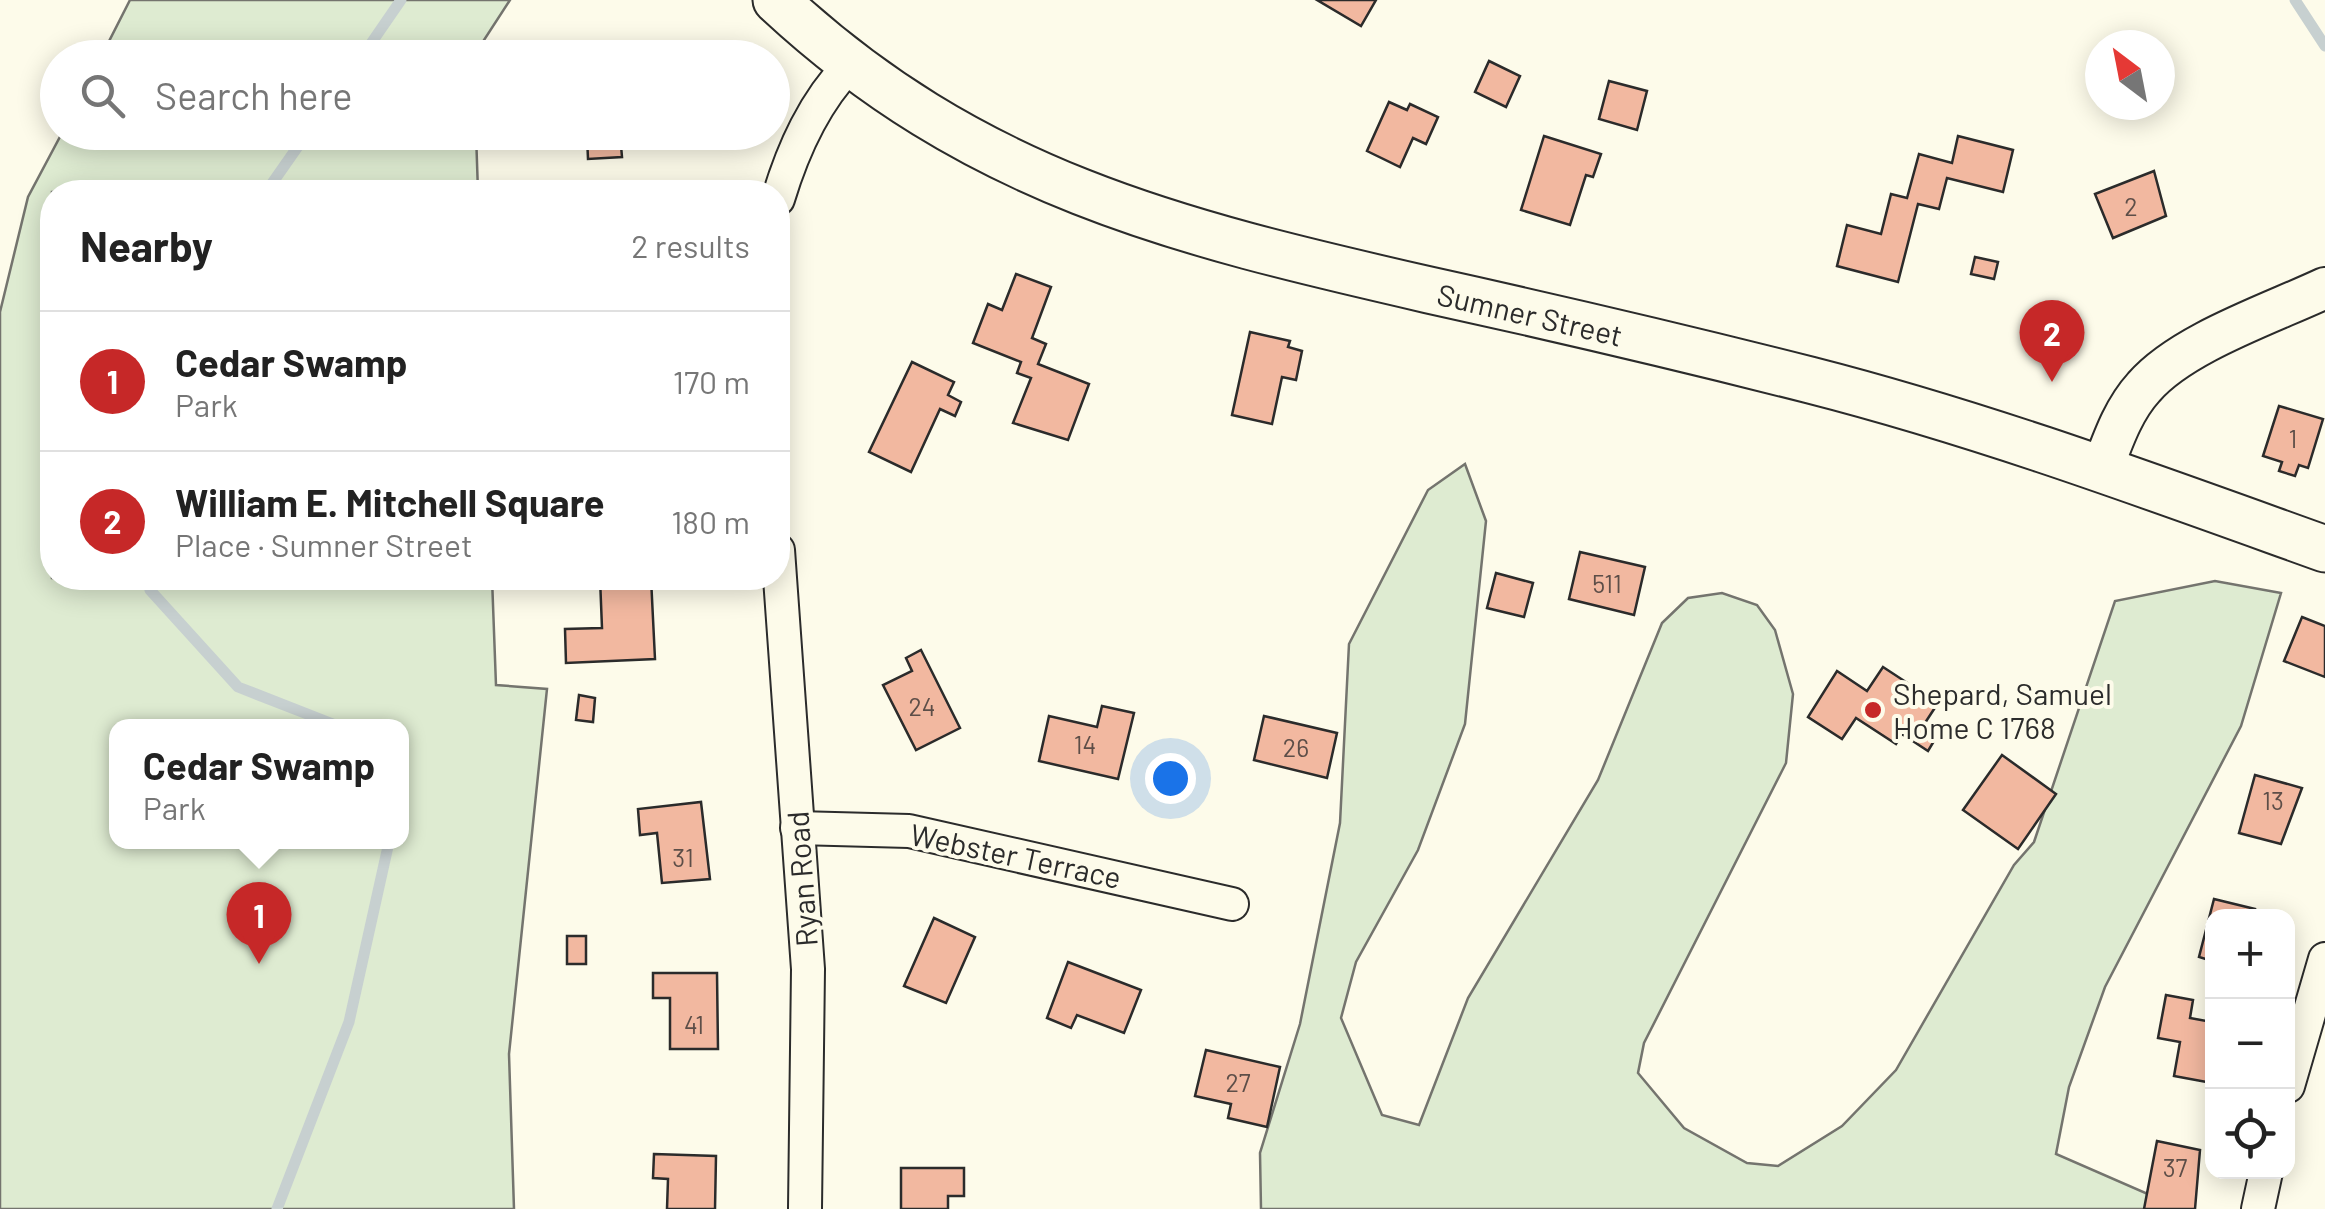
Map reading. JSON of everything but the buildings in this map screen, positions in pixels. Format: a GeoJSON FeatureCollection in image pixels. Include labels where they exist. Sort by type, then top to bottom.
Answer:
{"type":"FeatureCollection","features":[{"type":"Feature","properties":{"kind":"main road","name":"Sumner Street"},"geometry":{"type":"LineString","coordinates":[[776,0],[850,64],[944,128],[1031,174],[1179,228],[1808,380],[2102,468],[2325,549]]}},
{"type":"Feature","properties":{"kind":"street"},"geometry":{"type":"LineString","coordinates":[[784,180],[800,136],[831,84],[850,64]]}},
{"type":"Feature","properties":{"kind":"street"},"geometry":{"type":"LineString","coordinates":[[2102,468],[2131,404],[2167,366],[2325,288]]}},
{"type":"Feature","properties":{"kind":"street","name":"Ryan Road"},"geometry":{"type":"LineString","coordinates":[[781,590],[810,1050],[805,1209]]}},
{"type":"Feature","properties":{"kind":"street","name":"Webster Terrace"},"geometry":{"type":"LineString","coordinates":[[797,828],[909,831],[1232,904]]}},
{"type":"Feature","properties":{"kind":"street"},"geometry":{"type":"LineString","coordinates":[[2295,1062],[2325,959]]}},
{"type":"Feature","properties":{"kind":"street"},"geometry":{"type":"LineString","coordinates":[[2258,1209],[2264,1179]]}},
{"type":"Feature","properties":{"kind":"green space"},"geometry":{"type":"Polygon","coordinates":[[[130,0],[510,0],[484,40],[110,40],[130,0]]]}},
{"type":"Feature","properties":{"kind":"green space"},"geometry":{"type":"Polygon","coordinates":[[[53,150],[477,150],[478,180],[40,180],[40,590],[492,590],[496,685],[547,689],[509,1054],[514,1209],[0,1209],[0,312],[28,197],[53,150]]]}},
{"type":"Feature","properties":{"kind":"green space"},"geometry":{"type":"Polygon","coordinates":[[[1465,464],[1486,521],[1465,724],[1418,850],[1356,962],[1341,1018],[1382,1115],[1419,1125],[1468,998],[1598,780],[1662,623],[1688,598],[1722,593],[1757,605],[1775,630],[1793,694],[1786,763],[1644,1043],[1638,1073],[1684,1128],[1747,1163],[1778,1166],[1842,1126],[1896,1070],[2014,865],[2034,842],[2115,601],[2215,581],[2281,593],[2241,726],[2105,987],[2069,1087],[2056,1154],[2182,1209],[1261,1209],[1260,1153],[1300,1024],[1340,823],[1349,644],[1428,490],[1465,464]]]}},
{"type":"Feature","properties":{"kind":"waterway"},"geometry":{"type":"LineString","coordinates":[[373,40],[401,0]]}},
{"type":"Feature","properties":{"kind":"waterway"},"geometry":{"type":"LineString","coordinates":[[2295,0],[2325,46]]}},
{"type":"Feature","properties":{"kind":"waterway"},"geometry":{"type":"LineString","coordinates":[[274,180],[295,150]]}},
{"type":"Feature","properties":{"kind":"waterway"},"geometry":{"type":"LineString","coordinates":[[150,590],[238,687],[320,719]]}},
{"type":"Feature","properties":{"kind":"waterway"},"geometry":{"type":"LineString","coordinates":[[277,1209],[349,1022],[387,849]]}},
{"type":"Feature","properties":{"kind":"place","name":"William E. Mitchell Square"},"geometry":{"type":"Point","coordinates":[2052,382]}},
{"type":"Feature","properties":{"kind":"place","name":"Shepard, Samuel Home C 1768"},"geometry":{"type":"Point","coordinates":[1873,710]}},
{"type":"Feature","properties":{"kind":"place","name":"Cedar Swamp"},"geometry":{"type":"Point","coordinates":[259,964]}}]}
